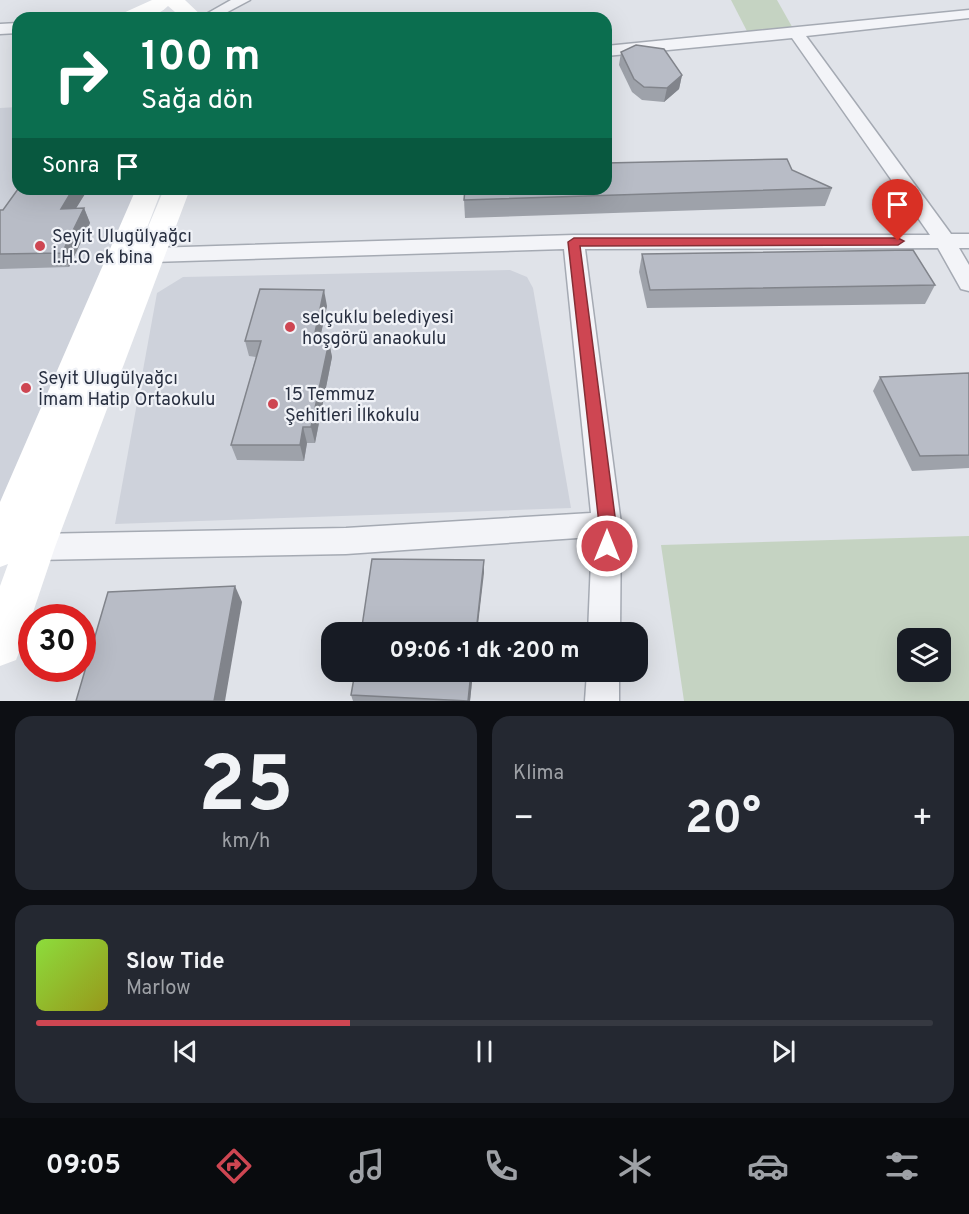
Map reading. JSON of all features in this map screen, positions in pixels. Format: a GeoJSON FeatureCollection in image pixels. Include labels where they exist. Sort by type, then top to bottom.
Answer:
{"type":"FeatureCollection","features":[{"type":"Feature","properties":{"kind":"street"},"geometry":{"type":"LineString","coordinates":[[144,12],[155,8],[163,0]]}},
{"type":"Feature","properties":{"kind":"street"},"geometry":{"type":"LineString","coordinates":[[173,0],[187,12]]}},
{"type":"Feature","properties":{"kind":"street"},"geometry":{"type":"LineString","coordinates":[[211,10],[243,0]]}},
{"type":"Feature","properties":{"kind":"street"},"geometry":{"type":"LineString","coordinates":[[612,51],[694,44],[969,14]]}},
{"type":"Feature","properties":{"kind":"street"},"geometry":{"type":"LineString","coordinates":[[795,32],[945,241],[969,284]]}},
{"type":"Feature","properties":{"kind":"street"},"geometry":{"type":"LineString","coordinates":[[0,645],[9,545],[147,195]]}},
{"type":"Feature","properties":{"kind":"street"},"geometry":{"type":"LineString","coordinates":[[9,545],[152,255],[175,195]]}},
{"type":"Feature","properties":{"kind":"street"},"geometry":{"type":"LineString","coordinates":[[152,255],[574,242],[969,241]]}},
{"type":"Feature","properties":{"kind":"street"},"geometry":{"type":"LineString","coordinates":[[574,242],[607,524],[604,622]]}},
{"type":"Feature","properties":{"kind":"street"},"geometry":{"type":"LineString","coordinates":[[9,545],[346,541],[607,524]]}},
{"type":"Feature","properties":{"kind":"street"},"geometry":{"type":"LineString","coordinates":[[602,701],[603,682]]}},
{"type":"Feature","properties":{"kind":"shaded area","name":"Seyit Ulugülyağcı İmam Hatip Ortaokulu"},"geometry":{"type":"Polygon","coordinates":[[[12,107],[12,195],[134,195],[0,508],[0,108],[12,107]]]}},
{"type":"Feature","properties":{"kind":"shaded area","name":"15 Temmuz Şehitleri İlkokulu"},"geometry":{"type":"Polygon","coordinates":[[[510,270],[527,277],[533,288],[571,508],[115,524],[157,293],[183,277],[510,270]]]}},
{"type":"Feature","properties":{"kind":"green space"},"geometry":{"type":"Polygon","coordinates":[[[731,0],[777,0],[795,32],[750,37],[731,0]]]}},
{"type":"Feature","properties":{"kind":"green space"},"geometry":{"type":"Polygon","coordinates":[[[969,536],[969,701],[684,701],[661,545],[969,536]]]}},
{"type":"Feature","properties":{"kind":"building"},"geometry":{"type":"Polygon","coordinates":[[[636,45],[664,49],[682,75],[667,88],[644,87],[634,79],[621,52],[636,45]]]}},
{"type":"Feature","properties":{"kind":"building"},"geometry":{"type":"Polygon","coordinates":[[[787,159],[792,170],[832,188],[464,200],[464,195],[612,195],[612,163],[787,159]]]}},
{"type":"Feature","properties":{"kind":"building"},"geometry":{"type":"Polygon","coordinates":[[[14,195],[69,195],[61,209],[84,208],[62,253],[0,254],[0,210],[3,210],[14,195]]]}},
{"type":"Feature","properties":{"kind":"building"},"geometry":{"type":"Polygon","coordinates":[[[913,250],[935,285],[650,290],[642,254],[913,250]]]}},
{"type":"Feature","properties":{"kind":"building"},"geometry":{"type":"Polygon","coordinates":[[[260,289],[324,290],[313,342],[329,342],[311,427],[303,427],[300,445],[231,445],[261,341],[245,341],[260,289]]]}},
{"type":"Feature","properties":{"kind":"building"},"geometry":{"type":"Polygon","coordinates":[[[969,373],[969,455],[920,456],[880,377],[969,373]]]}},
{"type":"Feature","properties":{"kind":"building"},"geometry":{"type":"Polygon","coordinates":[[[372,559],[484,560],[477,622],[363,622],[372,559]]]}},
{"type":"Feature","properties":{"kind":"building"},"geometry":{"type":"Polygon","coordinates":[[[235,586],[214,701],[76,701],[82,682],[96,682],[96,633],[108,592],[235,586]]]}},
{"type":"Feature","properties":{"kind":"building"},"geometry":{"type":"Polygon","coordinates":[[[353,682],[470,682],[468,701],[351,695],[353,682]]]}},
{"type":"Feature","properties":{"kind":"place","name":"Seyit Ulugülyağcı İ.H.O ek bina"},"geometry":{"type":"Point","coordinates":[40,246]}},
{"type":"Feature","properties":{"kind":"place","name":"selçuklu belediyesi hoşgörü anaokulu"},"geometry":{"type":"Point","coordinates":[290,327]}},
{"type":"Feature","properties":{"kind":"place","name":"Seyit Ulugülyağcı İmam Hatip Ortaokulu"},"geometry":{"type":"Point","coordinates":[26,388]}},
{"type":"Feature","properties":{"kind":"place","name":"15 Temmuz Şehitleri İlkokulu"},"geometry":{"type":"Point","coordinates":[273,404]}},
{"type":"Feature","properties":{"kind":"route"},"geometry":{"type":"LineString","coordinates":[[607,546],[607,524],[574,242],[898,241]]}}]}
